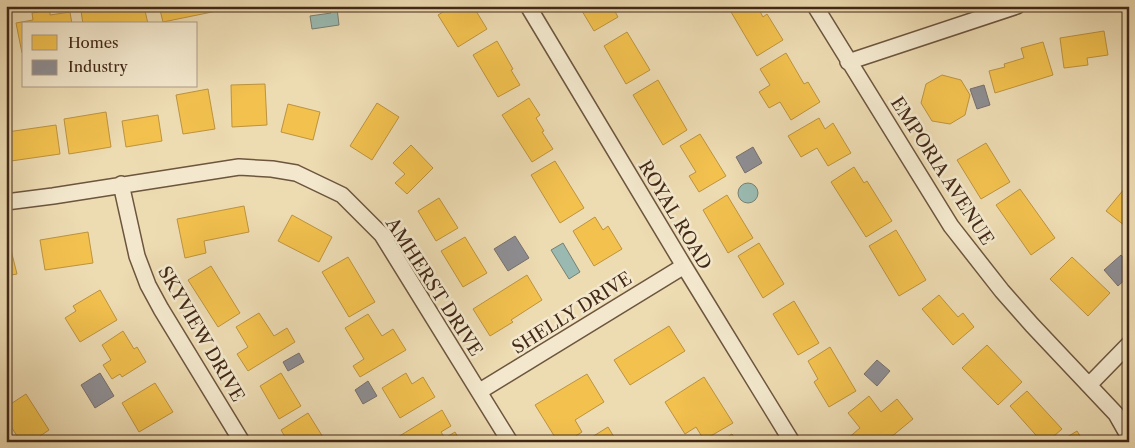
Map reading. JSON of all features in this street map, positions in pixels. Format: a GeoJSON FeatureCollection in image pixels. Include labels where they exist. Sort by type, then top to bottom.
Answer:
{"type":"FeatureCollection","features":[{"type":"Feature","properties":{"kind":"street","name":"ROYAL ROAD"},"geometry":{"type":"LineString","coordinates":[[528,6],[792,442]]}},
{"type":"Feature","properties":{"kind":"street","name":"EMPORIA AVENUE"},"geometry":{"type":"LineString","coordinates":[[815,6],[951,226],[1008,298],[1116,414],[1129,437]]}},
{"type":"Feature","properties":{"kind":"street"},"geometry":{"type":"LineString","coordinates":[[848,62],[1017,6]]}},
{"type":"Feature","properties":{"kind":"street","name":"AMHERST DRIVE"},"geometry":{"type":"LineString","coordinates":[[6,202],[239,167],[296,173],[342,195],[382,236],[510,442]]}},
{"type":"Feature","properties":{"kind":"street","name":"SKYVIEW DRIVE"},"geometry":{"type":"LineString","coordinates":[[121,184],[137,256],[148,285],[242,442]]}},
{"type":"Feature","properties":{"kind":"street","name":"SHELLY DRIVE"},"geometry":{"type":"LineString","coordinates":[[480,391],[684,266]]}},
{"type":"Feature","properties":{"kind":"street"},"geometry":{"type":"LineString","coordinates":[[1089,385],[1129,344]]}},
{"type":"Feature","properties":{"kind":"water"},"geometry":{"type":"Polygon","coordinates":[[[337,8],[339,25],[312,29],[310,16],[331,13],[330,9],[337,8]]]}},
{"type":"Feature","properties":{"kind":"water"},"geometry":{"type":"Polygon","coordinates":[[[748,183],[755,186],[758,193],[755,200],[748,203],[741,200],[738,193],[741,186],[748,183]]]}},
{"type":"Feature","properties":{"kind":"water"},"geometry":{"type":"Polygon","coordinates":[[[563,243],[580,272],[569,279],[551,250],[563,243]]]}},
{"type":"Feature","properties":{"kind":"building: Homes"},"geometry":{"type":"Polygon","coordinates":[[[103,6],[144,6],[148,22],[83,22],[81,11],[103,6]]]}},
{"type":"Feature","properties":{"kind":"building: Homes"},"geometry":{"type":"Polygon","coordinates":[[[159,6],[216,6],[217,11],[163,22],[159,6]]]}},
{"type":"Feature","properties":{"kind":"building: Homes"},"geometry":{"type":"Polygon","coordinates":[[[234,6],[252,6],[234,9],[234,6]]]}},
{"type":"Feature","properties":{"kind":"building: Homes"},"geometry":{"type":"Polygon","coordinates":[[[453,6],[473,6],[487,29],[458,47],[438,15],[453,6]]]}},
{"type":"Feature","properties":{"kind":"building: Homes"},"geometry":{"type":"Polygon","coordinates":[[[579,6],[612,6],[618,17],[594,31],[579,6]]]}},
{"type":"Feature","properties":{"kind":"building: Homes"},"geometry":{"type":"Polygon","coordinates":[[[741,6],[757,6],[763,17],[767,14],[783,40],[757,56],[731,12],[741,6]]]}},
{"type":"Feature","properties":{"kind":"building: Homes"},"geometry":{"type":"Polygon","coordinates":[[[50,10],[50,15],[70,12],[72,22],[22,22],[22,53],[16,23],[33,20],[32,13],[50,10]]]}},
{"type":"Feature","properties":{"kind":"building: Homes"},"geometry":{"type":"Polygon","coordinates":[[[1126,30],[1129,30],[1129,65],[1124,65],[1126,30]]]}},
{"type":"Feature","properties":{"kind":"building: Homes"},"geometry":{"type":"Polygon","coordinates":[[[1104,31],[1108,55],[1087,58],[1088,65],[1064,68],[1060,38],[1104,31]]]}},
{"type":"Feature","properties":{"kind":"building: Homes"},"geometry":{"type":"Polygon","coordinates":[[[627,32],[650,70],[626,84],[604,46],[627,32]]]}},
{"type":"Feature","properties":{"kind":"building: Homes"},"geometry":{"type":"Polygon","coordinates":[[[497,41],[520,85],[498,97],[473,55],[497,41]]]}},
{"type":"Feature","properties":{"kind":"building: Homes"},"geometry":{"type":"Polygon","coordinates":[[[1043,42],[1053,75],[995,93],[989,71],[1005,67],[1004,64],[1024,58],[1021,48],[1043,42]]]}},
{"type":"Feature","properties":{"kind":"building: Homes"},"geometry":{"type":"Polygon","coordinates":[[[786,53],[804,84],[808,82],[820,102],[791,120],[780,102],[769,108],[759,92],[770,85],[760,69],[786,53]]]}},
{"type":"Feature","properties":{"kind":"building: Homes"},"geometry":{"type":"Polygon","coordinates":[[[942,75],[961,80],[970,95],[965,115],[950,124],[932,121],[921,103],[926,84],[942,75]]]}},
{"type":"Feature","properties":{"kind":"building: Homes"},"geometry":{"type":"Polygon","coordinates":[[[658,80],[687,130],[663,145],[633,95],[658,80]]]}},
{"type":"Feature","properties":{"kind":"building: Homes"},"geometry":{"type":"Polygon","coordinates":[[[265,84],[267,125],[232,127],[231,85],[265,84]]]}},
{"type":"Feature","properties":{"kind":"building: Homes"},"geometry":{"type":"Polygon","coordinates":[[[208,89],[215,129],[183,134],[176,95],[208,89]]]}},
{"type":"Feature","properties":{"kind":"building: Homes"},"geometry":{"type":"Polygon","coordinates":[[[529,98],[540,115],[536,118],[544,131],[542,132],[553,149],[532,162],[502,115],[529,98]]]}},
{"type":"Feature","properties":{"kind":"building: Homes"},"geometry":{"type":"Polygon","coordinates":[[[377,103],[399,117],[372,160],[350,146],[377,103]]]}},
{"type":"Feature","properties":{"kind":"building: Homes"},"geometry":{"type":"Polygon","coordinates":[[[288,104],[320,112],[313,140],[281,132],[288,104]]]}},
{"type":"Feature","properties":{"kind":"building: Homes"},"geometry":{"type":"Polygon","coordinates":[[[106,112],[111,147],[69,154],[64,119],[106,112]]]}},
{"type":"Feature","properties":{"kind":"building: Homes"},"geometry":{"type":"Polygon","coordinates":[[[158,115],[162,141],[126,147],[122,121],[158,115]]]}},
{"type":"Feature","properties":{"kind":"building: Homes"},"geometry":{"type":"Polygon","coordinates":[[[819,118],[825,129],[833,123],[851,153],[828,166],[817,148],[801,157],[788,136],[819,118]]]}},
{"type":"Feature","properties":{"kind":"building: Homes"},"geometry":{"type":"Polygon","coordinates":[[[56,125],[60,154],[11,161],[7,132],[56,125]]]}},
{"type":"Feature","properties":{"kind":"building: Homes"},"geometry":{"type":"Polygon","coordinates":[[[700,134],[726,176],[699,192],[689,176],[696,172],[680,146],[700,134]]]}},
{"type":"Feature","properties":{"kind":"building: Homes"},"geometry":{"type":"Polygon","coordinates":[[[986,143],[1010,182],[981,199],[957,160],[986,143]]]}},
{"type":"Feature","properties":{"kind":"building: Homes"},"geometry":{"type":"Polygon","coordinates":[[[411,145],[433,168],[407,194],[395,183],[405,174],[393,163],[411,145]]]}},
{"type":"Feature","properties":{"kind":"building: Homes"},"geometry":{"type":"Polygon","coordinates":[[[555,161],[584,208],[560,223],[531,175],[555,161]]]}},
{"type":"Feature","properties":{"kind":"building: Homes"},"geometry":{"type":"Polygon","coordinates":[[[854,167],[864,183],[867,181],[892,221],[866,237],[831,182],[854,167]]]}},
{"type":"Feature","properties":{"kind":"building: Homes"},"geometry":{"type":"Polygon","coordinates":[[[1129,183],[1129,229],[1106,211],[1129,183]]]}},
{"type":"Feature","properties":{"kind":"building: Homes"},"geometry":{"type":"Polygon","coordinates":[[[1020,189],[1055,238],[1031,255],[996,205],[1020,189]]]}},
{"type":"Feature","properties":{"kind":"building: Homes"},"geometry":{"type":"Polygon","coordinates":[[[727,195],[753,238],[728,253],[703,210],[727,195]]]}},
{"type":"Feature","properties":{"kind":"building: Homes"},"geometry":{"type":"Polygon","coordinates":[[[439,198],[458,228],[436,241],[418,211],[439,198]]]}},
{"type":"Feature","properties":{"kind":"building: Homes"},"geometry":{"type":"Polygon","coordinates":[[[244,206],[249,232],[204,241],[206,253],[185,258],[177,219],[244,206]]]}},
{"type":"Feature","properties":{"kind":"building: Homes"},"geometry":{"type":"Polygon","coordinates":[[[292,215],[332,237],[319,262],[278,241],[292,215]]]}},
{"type":"Feature","properties":{"kind":"building: Homes"},"geometry":{"type":"Polygon","coordinates":[[[595,217],[603,230],[608,226],[622,249],[594,266],[573,231],[595,217]]]}},
{"type":"Feature","properties":{"kind":"building: Homes"},"geometry":{"type":"Polygon","coordinates":[[[896,230],[926,280],[899,296],[869,246],[896,230]]]}},
{"type":"Feature","properties":{"kind":"building: Homes"},"geometry":{"type":"Polygon","coordinates":[[[88,232],[93,263],[45,270],[40,240],[88,232]]]}},
{"type":"Feature","properties":{"kind":"building: Homes"},"geometry":{"type":"Polygon","coordinates":[[[465,237],[487,273],[463,287],[441,251],[465,237]]]}},
{"type":"Feature","properties":{"kind":"building: Homes"},"geometry":{"type":"Polygon","coordinates":[[[759,243],[784,284],[763,298],[738,256],[759,243]]]}},
{"type":"Feature","properties":{"kind":"building: Homes"},"geometry":{"type":"Polygon","coordinates":[[[11,250],[17,274],[6,276],[6,251],[11,250]]]}},
{"type":"Feature","properties":{"kind":"building: Homes"},"geometry":{"type":"Polygon","coordinates":[[[348,257],[375,302],[349,317],[322,272],[348,257]]]}},
{"type":"Feature","properties":{"kind":"building: Homes"},"geometry":{"type":"Polygon","coordinates":[[[1072,257],[1110,293],[1088,316],[1050,279],[1072,257]]]}},
{"type":"Feature","properties":{"kind":"building: Homes"},"geometry":{"type":"Polygon","coordinates":[[[211,266],[240,313],[218,327],[188,280],[211,266]]]}},
{"type":"Feature","properties":{"kind":"building: Homes"},"geometry":{"type":"Polygon","coordinates":[[[527,275],[542,300],[511,320],[513,322],[490,336],[473,309],[527,275]]]}},
{"type":"Feature","properties":{"kind":"building: Homes"},"geometry":{"type":"Polygon","coordinates":[[[100,290],[117,320],[80,342],[65,318],[76,311],[73,306],[100,290]]]}},
{"type":"Feature","properties":{"kind":"building: Homes"},"geometry":{"type":"Polygon","coordinates":[[[939,295],[958,317],[963,313],[974,327],[953,345],[922,309],[939,295]]]}},
{"type":"Feature","properties":{"kind":"building: Homes"},"geometry":{"type":"Polygon","coordinates":[[[794,301],[819,343],[798,355],[773,314],[794,301]]]}},
{"type":"Feature","properties":{"kind":"building: Homes"},"geometry":{"type":"Polygon","coordinates":[[[259,313],[274,336],[287,328],[295,342],[248,371],[237,354],[248,347],[236,327],[259,313]]]}},
{"type":"Feature","properties":{"kind":"building: Homes"},"geometry":{"type":"Polygon","coordinates":[[[368,314],[382,336],[393,329],[406,350],[360,377],[353,366],[364,359],[345,328],[368,314]]]}},
{"type":"Feature","properties":{"kind":"building: Homes"},"geometry":{"type":"Polygon","coordinates":[[[669,326],[685,351],[630,385],[614,360],[669,326]]]}},
{"type":"Feature","properties":{"kind":"building: Homes"},"geometry":{"type":"Polygon","coordinates":[[[123,331],[134,349],[137,347],[146,362],[122,377],[120,374],[112,379],[103,365],[111,360],[102,345],[123,331]]]}},
{"type":"Feature","properties":{"kind":"building: Homes"},"geometry":{"type":"Polygon","coordinates":[[[987,345],[1022,382],[998,405],[962,368],[987,345]]]}},
{"type":"Feature","properties":{"kind":"building: Homes"},"geometry":{"type":"Polygon","coordinates":[[[830,347],[856,391],[829,407],[814,382],[818,379],[808,361],[830,347]]]}},
{"type":"Feature","properties":{"kind":"building: Homes"},"geometry":{"type":"Polygon","coordinates":[[[281,373],[301,406],[279,419],[260,386],[281,373]]]}},
{"type":"Feature","properties":{"kind":"building: Homes"},"geometry":{"type":"Polygon","coordinates":[[[406,373],[412,384],[423,377],[435,397],[400,418],[382,388],[406,373]]]}},
{"type":"Feature","properties":{"kind":"building: Homes"},"geometry":{"type":"Polygon","coordinates":[[[587,374],[604,402],[575,420],[582,432],[566,442],[558,442],[535,405],[587,374]]]}},
{"type":"Feature","properties":{"kind":"building: Homes"},"geometry":{"type":"Polygon","coordinates":[[[704,377],[733,423],[704,440],[696,427],[685,434],[665,402],[704,377]]]}},
{"type":"Feature","properties":{"kind":"building: Homes"},"geometry":{"type":"Polygon","coordinates":[[[155,383],[173,412],[139,432],[122,403],[155,383]]]}},
{"type":"Feature","properties":{"kind":"building: Homes"},"geometry":{"type":"Polygon","coordinates":[[[1027,391],[1062,429],[1047,442],[1042,442],[1010,406],[1027,391]]]}},
{"type":"Feature","properties":{"kind":"building: Homes"},"geometry":{"type":"Polygon","coordinates":[[[26,394],[49,430],[31,442],[21,442],[6,419],[6,407],[26,394]]]}},
{"type":"Feature","properties":{"kind":"building: Homes"},"geometry":{"type":"Polygon","coordinates":[[[869,396],[881,412],[897,399],[913,419],[885,442],[847,442],[846,440],[860,428],[848,413],[869,396]]]}},
{"type":"Feature","properties":{"kind":"building: Homes"},"geometry":{"type":"Polygon","coordinates":[[[442,410],[451,426],[441,432],[445,438],[455,432],[461,442],[394,442],[393,440],[442,410]]]}},
{"type":"Feature","properties":{"kind":"building: Homes"},"geometry":{"type":"Polygon","coordinates":[[[308,413],[326,442],[288,442],[281,430],[308,413]]]}},
{"type":"Feature","properties":{"kind":"building: Homes"},"geometry":{"type":"Polygon","coordinates":[[[608,427],[617,442],[584,442],[608,427]]]}},
{"type":"Feature","properties":{"kind":"building: Homes"},"geometry":{"type":"Polygon","coordinates":[[[1077,431],[1084,442],[1059,442],[1077,431]]]}},
{"type":"Feature","properties":{"kind":"building: Homes"},"geometry":{"type":"Polygon","coordinates":[[[732,434],[737,442],[719,442],[732,434]]]}},
{"type":"Feature","properties":{"kind":"building: Homes"},"geometry":{"type":"Polygon","coordinates":[[[60,437],[63,442],[51,442],[60,437]]]}},
{"type":"Feature","properties":{"kind":"building: Industry"},"geometry":{"type":"Polygon","coordinates":[[[984,85],[990,105],[977,109],[970,89],[984,85]]]}},
{"type":"Feature","properties":{"kind":"building: Industry"},"geometry":{"type":"Polygon","coordinates":[[[753,147],[762,163],[745,173],[736,157],[753,147]]]}},
{"type":"Feature","properties":{"kind":"building: Industry"},"geometry":{"type":"Polygon","coordinates":[[[515,236],[529,258],[508,271],[494,249],[515,236]]]}},
{"type":"Feature","properties":{"kind":"building: Industry"},"geometry":{"type":"Polygon","coordinates":[[[1121,255],[1129,264],[1129,276],[1118,286],[1104,270],[1121,255]]]}},
{"type":"Feature","properties":{"kind":"building: Industry"},"geometry":{"type":"Polygon","coordinates":[[[299,353],[304,362],[288,371],[283,362],[299,353]]]}},
{"type":"Feature","properties":{"kind":"building: Industry"},"geometry":{"type":"Polygon","coordinates":[[[877,360],[890,371],[877,386],[864,374],[877,360]]]}},
{"type":"Feature","properties":{"kind":"building: Industry"},"geometry":{"type":"Polygon","coordinates":[[[100,373],[114,396],[95,408],[81,385],[100,373]]]}},
{"type":"Feature","properties":{"kind":"building: Industry"},"geometry":{"type":"Polygon","coordinates":[[[368,381],[377,396],[363,404],[355,390],[368,381]]]}}]}
